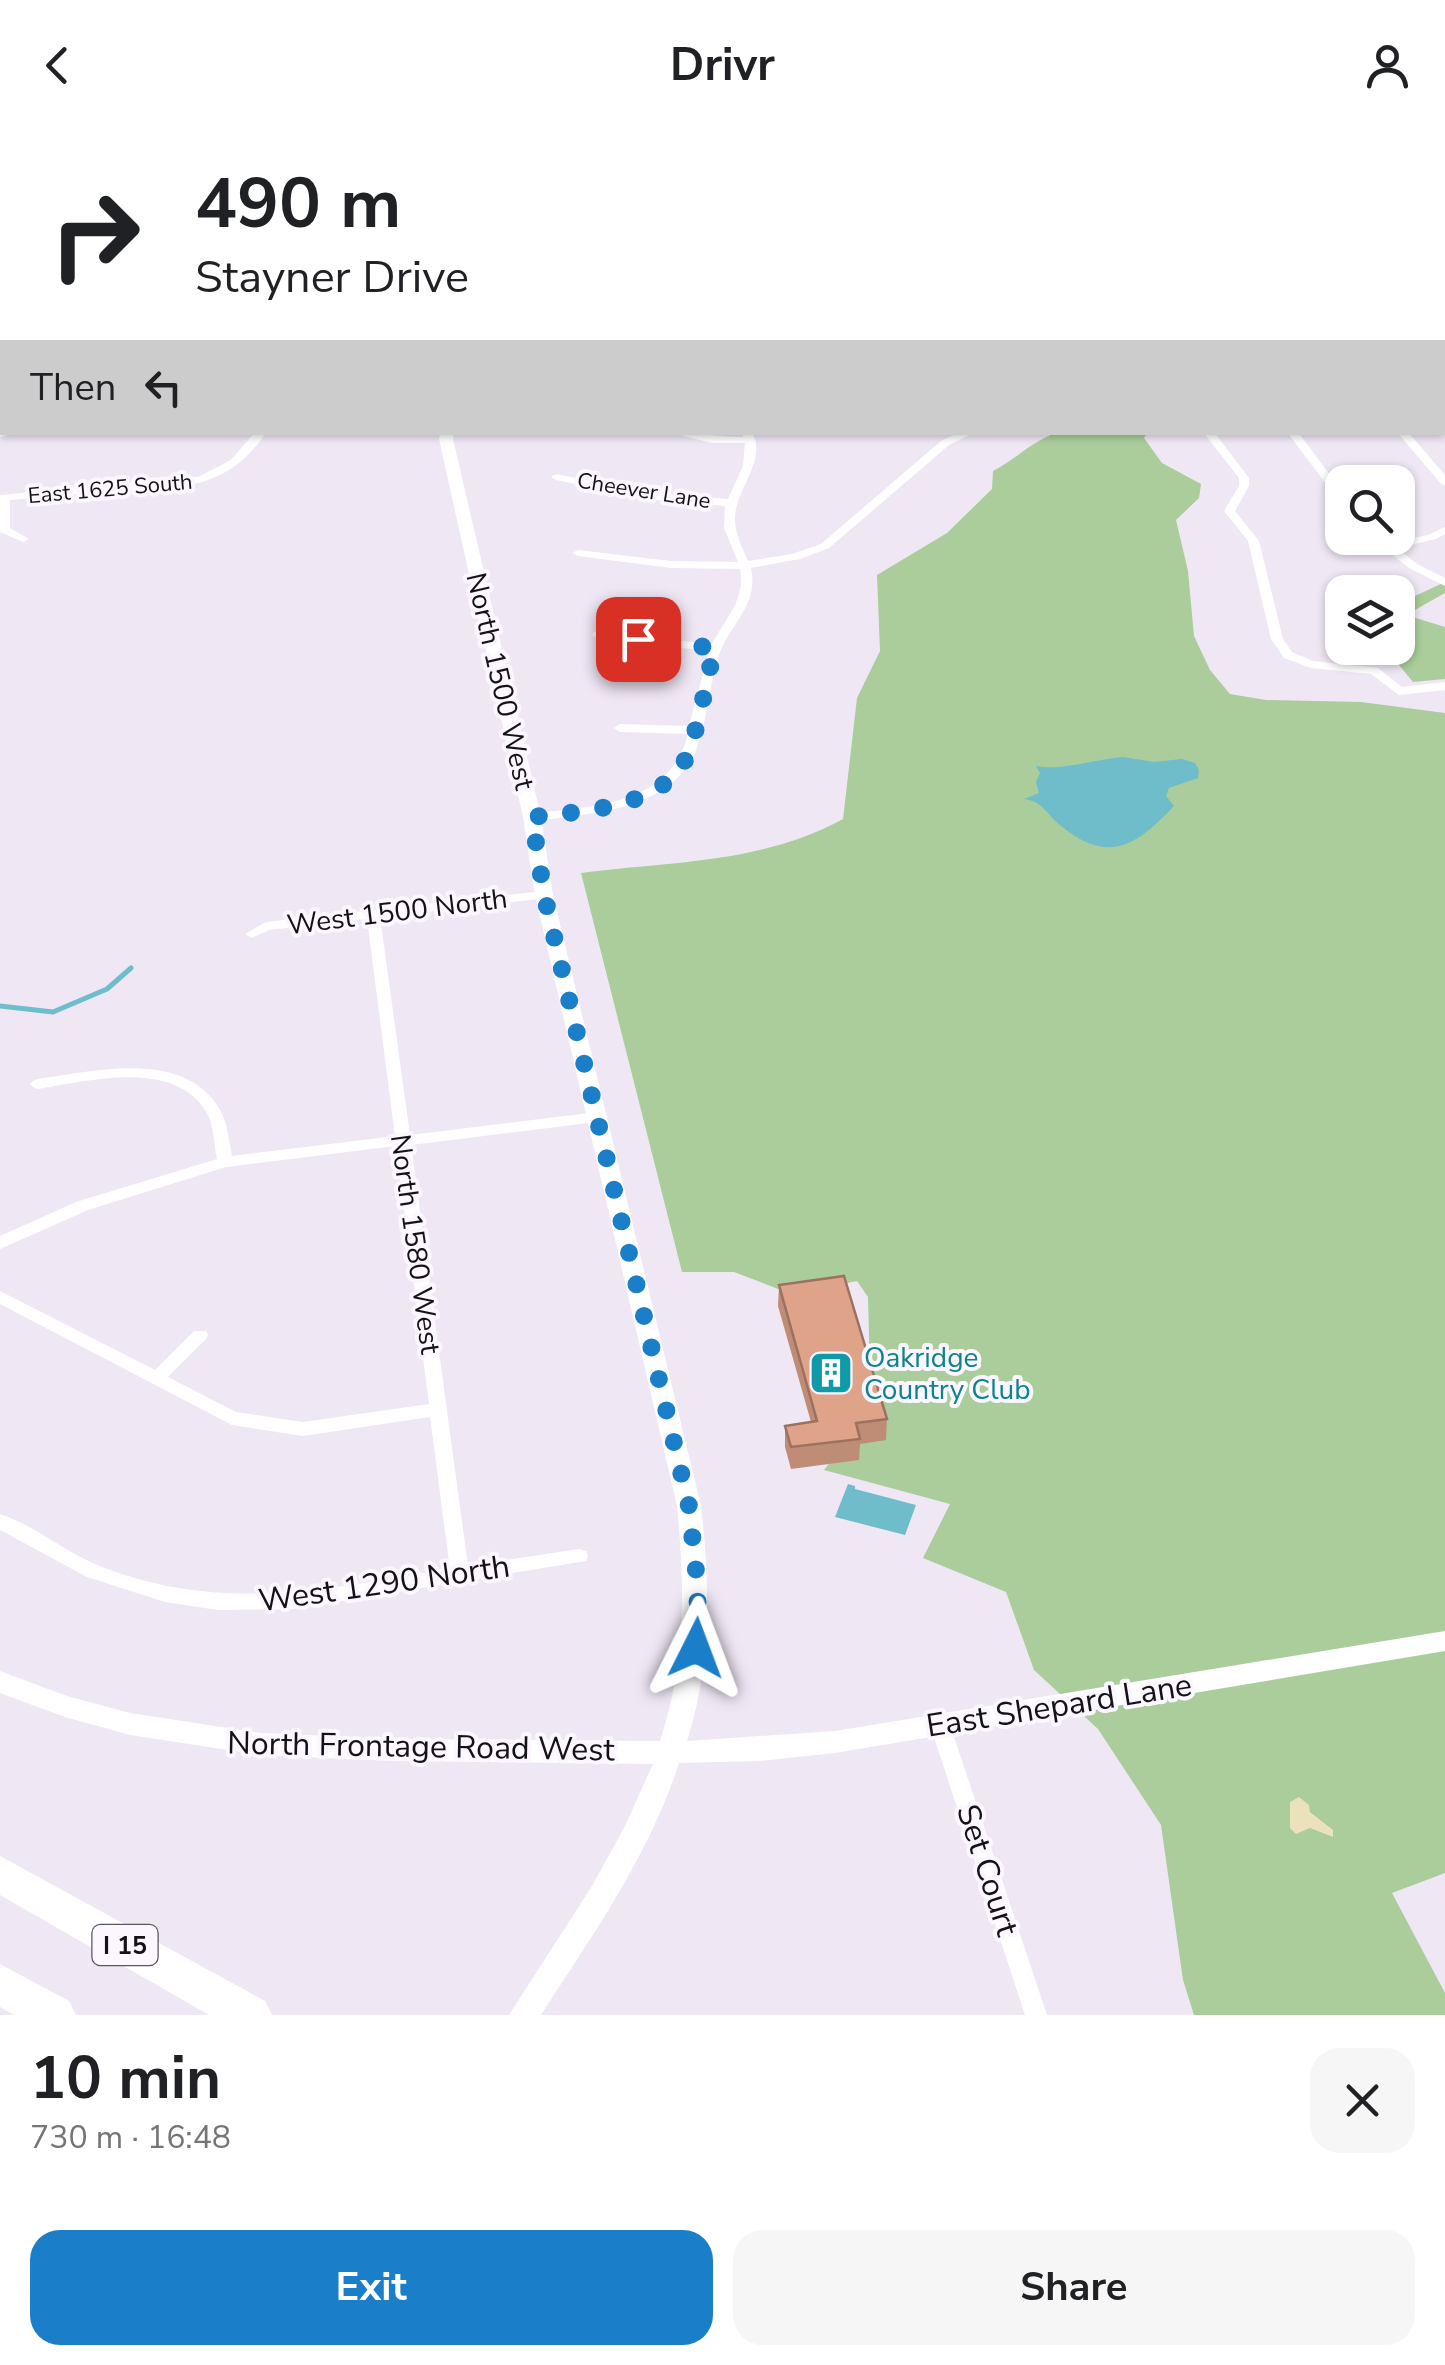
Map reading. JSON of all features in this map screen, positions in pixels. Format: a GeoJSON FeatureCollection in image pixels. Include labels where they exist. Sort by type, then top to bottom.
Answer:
{"type":"FeatureCollection","features":[{"type":"Feature","properties":{"kind":"highway","name":"I 15"},"geometry":{"type":"LineString","coordinates":[[0,1874],[250,2015]]}},
{"type":"Feature","properties":{"kind":"highway"},"geometry":{"type":"LineString","coordinates":[[0,1984],[54,2015]]}},
{"type":"Feature","properties":{"kind":"street","name":"East 1625 South"},"geometry":{"type":"LineString","coordinates":[[3,498],[199,480],[218,475],[240,460],[260,435]]}},
{"type":"Feature","properties":{"kind":"street","name":"North 1500 West"},"geometry":{"type":"LineString","coordinates":[[447,435],[532,817],[544,894],[695,1547],[696,1648],[686,1708],[671,1752],[648,1812],[618,1871],[524,2015]]}},
{"type":"Feature","properties":{"kind":"street"},"geometry":{"type":"LineString","coordinates":[[532,817],[592,810],[642,796],[671,777],[690,752],[715,648],[747,591],[746,564],[730,531],[732,503],[751,466],[749,436],[712,440],[687,435]]}},
{"type":"Feature","properties":{"kind":"street"},"geometry":{"type":"LineString","coordinates":[[578,552],[682,566],[785,560],[825,546],[945,443],[963,435]]}},
{"type":"Feature","properties":{"kind":"street"},"geometry":{"type":"LineString","coordinates":[[1210,435],[1244,478],[1244,486],[1229,511],[1253,541],[1276,639],[1288,655],[1311,664],[1374,671],[1399,691],[1445,686]]}},
{"type":"Feature","properties":{"kind":"street"},"geometry":{"type":"LineString","coordinates":[[1294,435],[1325,476]]}},
{"type":"Feature","properties":{"kind":"street"},"geometry":{"type":"LineString","coordinates":[[1405,435],[1445,482]]}},
{"type":"Feature","properties":{"kind":"street","name":"Cheever Lane"},"geometry":{"type":"LineString","coordinates":[[556,477],[656,496],[732,503]]}},
{"type":"Feature","properties":{"kind":"street"},"geometry":{"type":"LineString","coordinates":[[3,498],[4,530],[22,539]]}},
{"type":"Feature","properties":{"kind":"street"},"geometry":{"type":"LineString","coordinates":[[1415,541],[1445,530]]}},
{"type":"Feature","properties":{"kind":"street"},"geometry":{"type":"LineString","coordinates":[[1397,555],[1445,583]]}},
{"type":"Feature","properties":{"kind":"street"},"geometry":{"type":"LineString","coordinates":[[598,634],[715,648]]}},
{"type":"Feature","properties":{"kind":"street"},"geometry":{"type":"LineString","coordinates":[[620,728],[694,730]]}},
{"type":"Feature","properties":{"kind":"street","name":"West 1500 North"},"geometry":{"type":"LineString","coordinates":[[252,934],[266,926],[544,894]]}},
{"type":"Feature","properties":{"kind":"street","name":"North 1580 West"},"geometry":{"type":"LineString","coordinates":[[373,914],[460,1575]]}},
{"type":"Feature","properties":{"kind":"street"},"geometry":{"type":"LineString","coordinates":[[38,1084],[117,1074],[161,1075],[196,1088],[215,1113],[225,1162]]}},
{"type":"Feature","properties":{"kind":"street"},"geometry":{"type":"LineString","coordinates":[[0,1243],[82,1206],[225,1162],[597,1116]]}},
{"type":"Feature","properties":{"kind":"street"},"geometry":{"type":"LineString","coordinates":[[0,1298],[232,1418],[303,1429],[438,1408]]}},
{"type":"Feature","properties":{"kind":"street"},"geometry":{"type":"LineString","coordinates":[[156,1378],[200,1335]]}},
{"type":"Feature","properties":{"kind":"street","name":"West 1290 North"},"geometry":{"type":"LineString","coordinates":[[0,1521],[94,1572],[165,1594],[218,1602],[292,1601],[578,1556]]}},
{"type":"Feature","properties":{"kind":"street","name":"East Shepard Lane"},"geometry":{"type":"LineString","coordinates":[[671,1752],[798,1747],[1445,1642]]}},
{"type":"Feature","properties":{"kind":"street","name":"North Frontage Road West"},"geometry":{"type":"LineString","coordinates":[[0,1682],[78,1713],[120,1724],[252,1745],[344,1750],[671,1752]]}},
{"type":"Feature","properties":{"kind":"street","name":"Set Court"},"geometry":{"type":"LineString","coordinates":[[940,1724],[1036,2015]]}},
{"type":"Feature","properties":{"kind":"green space"},"geometry":{"type":"Polygon","coordinates":[[[1052,435],[1146,435],[1144,438],[1162,463],[1201,484],[1199,498],[1176,520],[1188,571],[1194,636],[1210,670],[1230,694],[1266,700],[1361,702],[1445,713],[1445,1873],[1392,1893],[1445,1993],[1445,2015],[1194,2015],[1183,1980],[1161,1825],[1098,1729],[1034,1670],[1006,1592],[923,1558],[950,1504],[824,1470],[871,1410],[868,1297],[857,1281],[791,1294],[734,1272],[682,1272],[581,873],[748,853],[812,834],[843,819],[857,698],[880,651],[877,575],[947,533],[992,489],[993,471],[1052,435]]]}},
{"type":"Feature","properties":{"kind":"green space"},"geometry":{"type":"Polygon","coordinates":[[[1445,582],[1445,593],[1415,610],[1415,596],[1445,582]]]}},
{"type":"Feature","properties":{"kind":"green space"},"geometry":{"type":"Polygon","coordinates":[[[1415,618],[1445,627],[1445,679],[1413,682],[1399,665],[1415,665],[1415,618]]]}},
{"type":"Feature","properties":{"kind":"sand"},"geometry":{"type":"Polygon","coordinates":[[[1299,1797],[1309,1805],[1310,1812],[1333,1830],[1333,1837],[1310,1828],[1296,1834],[1290,1828],[1290,1802],[1299,1797]]]}},
{"type":"Feature","properties":{"kind":"water"},"geometry":{"type":"Polygon","coordinates":[[[1123,757],[1154,762],[1182,759],[1195,763],[1199,770],[1198,778],[1169,788],[1166,796],[1174,806],[1147,831],[1122,846],[1093,845],[1077,838],[1040,805],[1024,799],[1039,793],[1036,782],[1040,773],[1036,766],[1068,766],[1123,757]]]}},
{"type":"Feature","properties":{"kind":"water"},"geometry":{"type":"Polygon","coordinates":[[[848,1484],[916,1505],[905,1535],[835,1517],[848,1484]]]}},
{"type":"Feature","properties":{"kind":"building","name":"Oakridge Country Club"},"geometry":{"type":"Polygon","coordinates":[[[844,1276],[887,1419],[856,1423],[860,1439],[791,1447],[785,1426],[817,1421],[779,1285],[844,1276]]]}},
{"type":"Feature","properties":{"kind":"waterway"},"geometry":{"type":"LineString","coordinates":[[0,1006],[53,1012],[107,989],[131,968]]}},
{"type":"Feature","properties":{"kind":"place","name":"Oakridge Country Club"},"geometry":{"type":"Point","coordinates":[831,1373]}},
{"type":"Feature","properties":{"kind":"route"},"geometry":{"type":"LineString","coordinates":[[638,639],[715,648],[690,752],[671,777],[642,796],[592,810],[532,817],[544,894],[689,1506],[698,1589],[696,1648]]}}]}
